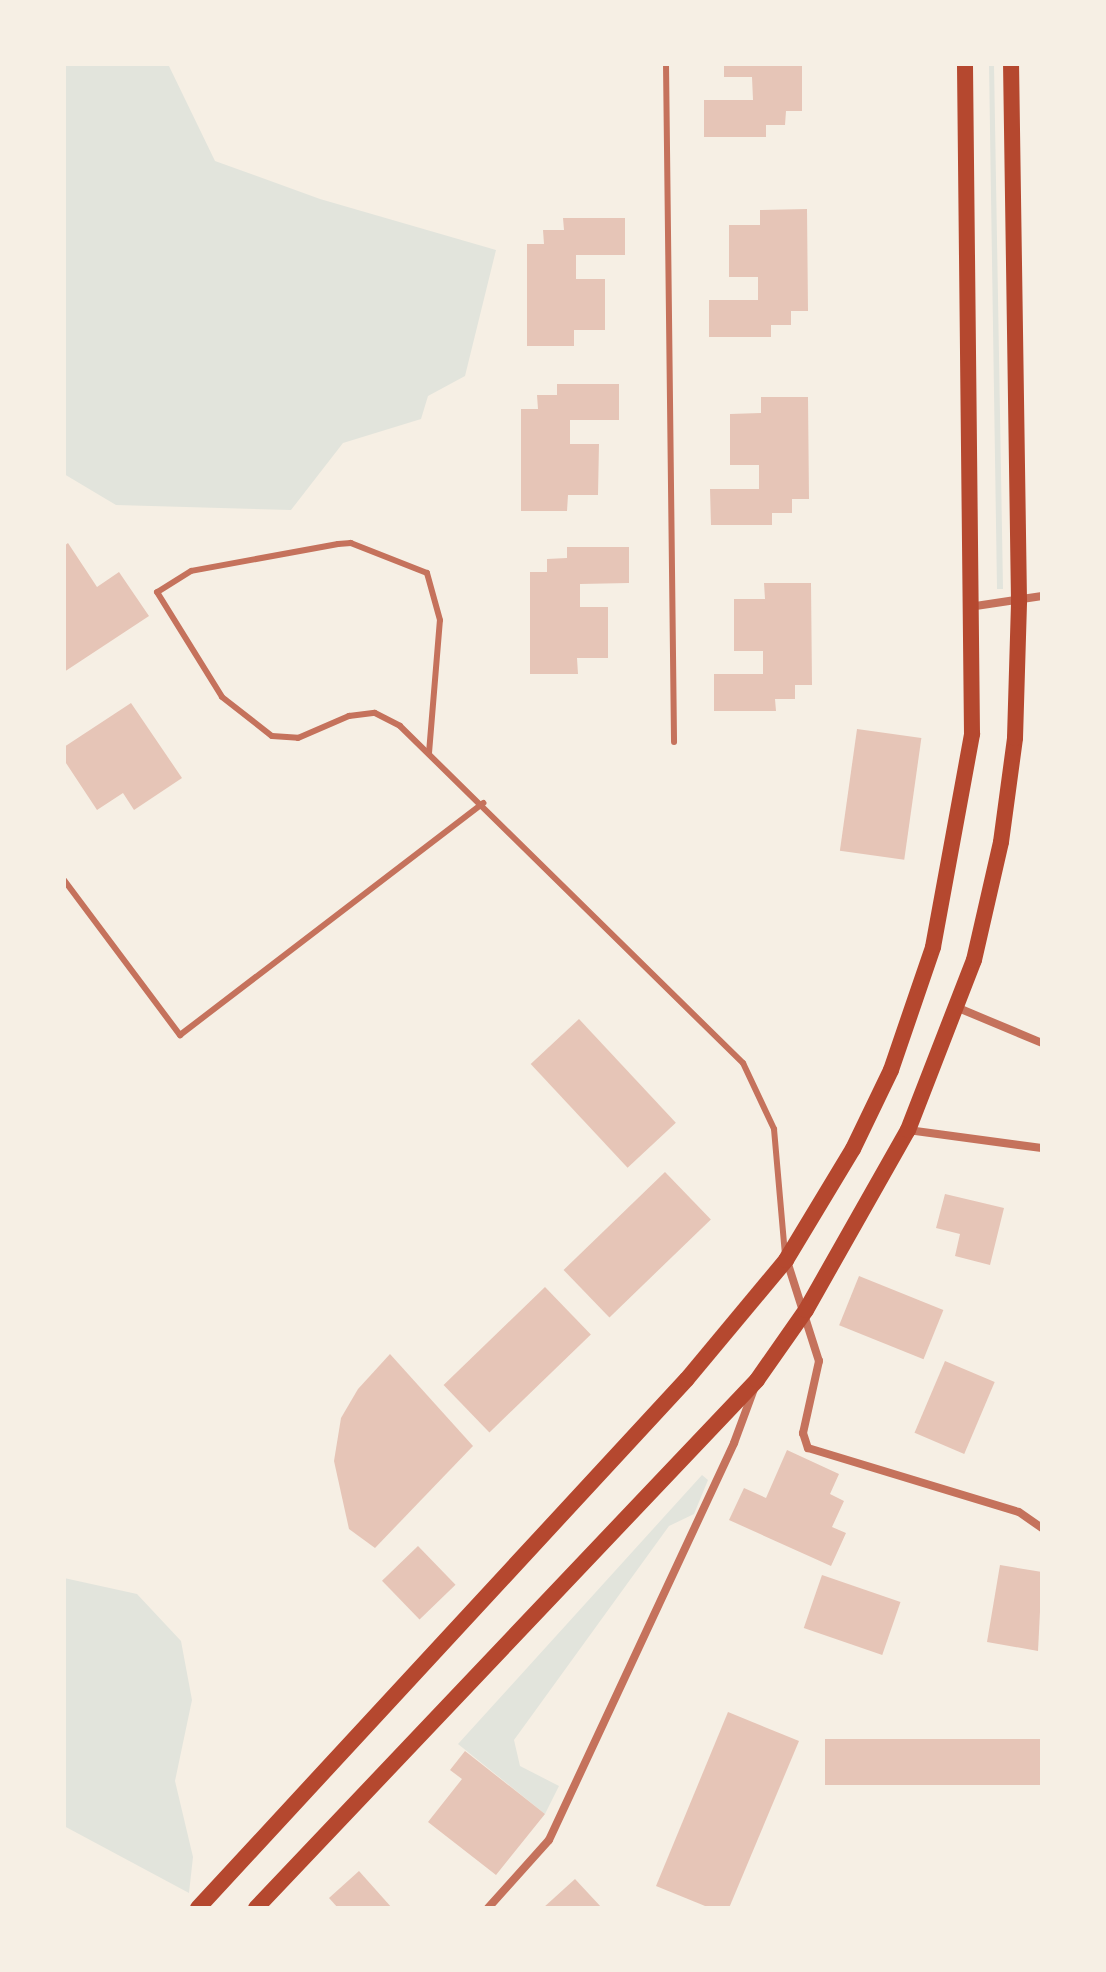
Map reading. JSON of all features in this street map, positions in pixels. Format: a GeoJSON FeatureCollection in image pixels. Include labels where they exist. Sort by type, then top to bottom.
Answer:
{"type":"FeatureCollection","features":[{"type":"Feature","properties":{"kind":"main road"},"geometry":{"type":"LineString","coordinates":[[198,1908],[687,1379],[786,1260],[853,1149],[891,1070],[933,947],[972,734],[965,64]]}},
{"type":"Feature","properties":{"kind":"main road"},"geometry":{"type":"LineString","coordinates":[[256,1908],[757,1380],[806,1310],[861,1218],[908,1130],[974,960],[1001,842],[1015,738],[1019,601],[1011,64]]}},
{"type":"Feature","properties":{"kind":"street"},"geometry":{"type":"LineString","coordinates":[[969,607],[1042,596]]}},
{"type":"Feature","properties":{"kind":"street"},"geometry":{"type":"LineString","coordinates":[[956,1007],[1042,1043]]}},
{"type":"Feature","properties":{"kind":"street"},"geometry":{"type":"LineString","coordinates":[[908,1130],[1042,1148]]}},
{"type":"Feature","properties":{"kind":"street"},"geometry":{"type":"LineString","coordinates":[[786,1260],[806,1310],[819,1368],[803,1433],[808,1448],[1019,1512],[1042,1528]]}},
{"type":"Feature","properties":{"kind":"street"},"geometry":{"type":"LineString","coordinates":[[488,1908],[549,1840],[734,1443],[757,1380]]}},
{"type":"Feature","properties":{"kind":"lane"},"geometry":{"type":"LineString","coordinates":[[666,64],[674,742]]}},
{"type":"Feature","properties":{"kind":"lane"},"geometry":{"type":"LineString","coordinates":[[429,753],[440,620],[427,573],[351,543],[191,571],[157,592],[222,697],[272,736],[298,738],[349,716],[375,713],[400,726],[429,753],[483,803],[743,1063],[774,1129],[780,1236],[786,1260]]}},
{"type":"Feature","properties":{"kind":"lane"},"geometry":{"type":"LineString","coordinates":[[64,880],[180,1035],[483,803]]}},
{"type":"Feature","properties":{"kind":"shaded area"},"geometry":{"type":"Polygon","coordinates":[[[64,64],[168,64],[215,161],[320,199],[496,250],[465,376],[428,396],[421,419],[343,443],[291,510],[116,505],[64,474],[64,64]]]}},
{"type":"Feature","properties":{"kind":"shaded area"},"geometry":{"type":"Polygon","coordinates":[[[989,64],[994,64],[1003,589],[997,589],[989,64]]]}},
{"type":"Feature","properties":{"kind":"shaded area"},"geometry":{"type":"Polygon","coordinates":[[[702,1475],[708,1480],[694,1514],[669,1526],[514,1740],[520,1766],[559,1786],[545,1814],[458,1744],[702,1475]]]}},
{"type":"Feature","properties":{"kind":"shaded area"},"geometry":{"type":"Polygon","coordinates":[[[64,1578],[137,1594],[181,1641],[192,1700],[175,1781],[193,1857],[189,1893],[64,1826],[64,1578]]]}},
{"type":"Feature","properties":{"kind":"building"},"geometry":{"type":"Polygon","coordinates":[[[724,64],[802,64],[802,111],[786,111],[785,125],[766,125],[766,137],[704,137],[704,100],[753,100],[752,77],[724,77],[724,64]]]}},
{"type":"Feature","properties":{"kind":"building"},"geometry":{"type":"Polygon","coordinates":[[[807,209],[808,311],[791,311],[791,325],[771,325],[771,337],[709,337],[709,300],[758,300],[758,277],[729,277],[729,225],[760,225],[760,210],[807,209]]]}},
{"type":"Feature","properties":{"kind":"building"},"geometry":{"type":"Polygon","coordinates":[[[563,218],[625,218],[625,255],[576,255],[576,279],[605,279],[605,330],[574,330],[574,346],[527,346],[527,244],[544,244],[543,230],[564,230],[563,218]]]}},
{"type":"Feature","properties":{"kind":"building"},"geometry":{"type":"Polygon","coordinates":[[[557,384],[619,384],[619,420],[570,420],[570,444],[599,444],[598,495],[568,495],[567,511],[521,511],[521,409],[538,409],[537,395],[557,395],[557,384]]]}},
{"type":"Feature","properties":{"kind":"building"},"geometry":{"type":"Polygon","coordinates":[[[761,397],[808,397],[809,499],[792,499],[792,513],[772,513],[772,525],[711,525],[710,489],[759,489],[759,465],[730,465],[730,414],[761,413],[761,397]]]}},
{"type":"Feature","properties":{"kind":"building"},"geometry":{"type":"Polygon","coordinates":[[[68,543],[97,587],[119,572],[149,616],[64,672],[64,546],[68,543]]]}},
{"type":"Feature","properties":{"kind":"building"},"geometry":{"type":"Polygon","coordinates":[[[567,547],[629,547],[629,583],[580,584],[580,607],[608,607],[608,658],[577,658],[578,674],[530,674],[530,572],[547,572],[547,559],[567,558],[567,547]]]}},
{"type":"Feature","properties":{"kind":"building"},"geometry":{"type":"Polygon","coordinates":[[[764,583],[811,583],[812,685],[795,685],[795,699],[775,699],[776,711],[714,711],[714,674],[763,674],[763,651],[734,651],[734,599],[765,599],[764,583]]]}},
{"type":"Feature","properties":{"kind":"building"},"geometry":{"type":"Polygon","coordinates":[[[131,703],[182,778],[134,810],[123,793],[97,810],[64,760],[64,747],[131,703]]]}},
{"type":"Feature","properties":{"kind":"building"},"geometry":{"type":"Polygon","coordinates":[[[857,729],[921,738],[904,860],[840,851],[857,729]]]}},
{"type":"Feature","properties":{"kind":"building"},"geometry":{"type":"Polygon","coordinates":[[[579,1019],[676,1123],[628,1168],[531,1064],[579,1019]]]}},
{"type":"Feature","properties":{"kind":"building"},"geometry":{"type":"Polygon","coordinates":[[[665,1172],[711,1219],[609,1317],[564,1270],[665,1172]]]}},
{"type":"Feature","properties":{"kind":"building"},"geometry":{"type":"Polygon","coordinates":[[[945,1194],[1004,1208],[990,1265],[955,1256],[960,1234],[936,1228],[945,1194]]]}},
{"type":"Feature","properties":{"kind":"building"},"geometry":{"type":"Polygon","coordinates":[[[859,1276],[943,1310],[924,1359],[839,1325],[859,1276]]]}},
{"type":"Feature","properties":{"kind":"building"},"geometry":{"type":"Polygon","coordinates":[[[545,1287],[591,1334],[489,1432],[444,1385],[545,1287]]]}},
{"type":"Feature","properties":{"kind":"building"},"geometry":{"type":"Polygon","coordinates":[[[390,1354],[473,1446],[375,1548],[349,1529],[334,1461],[341,1418],[358,1389],[390,1354]]]}},
{"type":"Feature","properties":{"kind":"building"},"geometry":{"type":"Polygon","coordinates":[[[945,1361],[995,1382],[964,1454],[915,1433],[945,1361]]]}},
{"type":"Feature","properties":{"kind":"building"},"geometry":{"type":"Polygon","coordinates":[[[787,1450],[839,1474],[830,1494],[844,1501],[832,1527],[846,1533],[831,1566],[729,1520],[744,1488],[766,1498],[787,1450]]]}},
{"type":"Feature","properties":{"kind":"building"},"geometry":{"type":"Polygon","coordinates":[[[418,1546],[456,1585],[420,1620],[382,1581],[418,1546]]]}},
{"type":"Feature","properties":{"kind":"building"},"geometry":{"type":"Polygon","coordinates":[[[1000,1565],[1042,1572],[1038,1651],[987,1642],[1000,1565]]]}},
{"type":"Feature","properties":{"kind":"building"},"geometry":{"type":"Polygon","coordinates":[[[822,1575],[900,1602],[882,1655],[804,1628],[822,1575]]]}},
{"type":"Feature","properties":{"kind":"building"},"geometry":{"type":"Polygon","coordinates":[[[728,1712],[799,1741],[729,1908],[710,1908],[656,1886],[728,1712]]]}},
{"type":"Feature","properties":{"kind":"building"},"geometry":{"type":"Polygon","coordinates":[[[825,1739],[1042,1739],[1042,1785],[825,1785],[825,1739]]]}},
{"type":"Feature","properties":{"kind":"building"},"geometry":{"type":"Polygon","coordinates":[[[465,1751],[545,1814],[496,1875],[428,1822],[462,1779],[450,1770],[465,1751]]]}},
{"type":"Feature","properties":{"kind":"building"},"geometry":{"type":"Polygon","coordinates":[[[359,1871],[392,1908],[338,1908],[329,1898],[359,1871]]]}},
{"type":"Feature","properties":{"kind":"building"},"geometry":{"type":"Polygon","coordinates":[[[575,1879],[602,1908],[543,1908],[575,1879]]]}}]}
